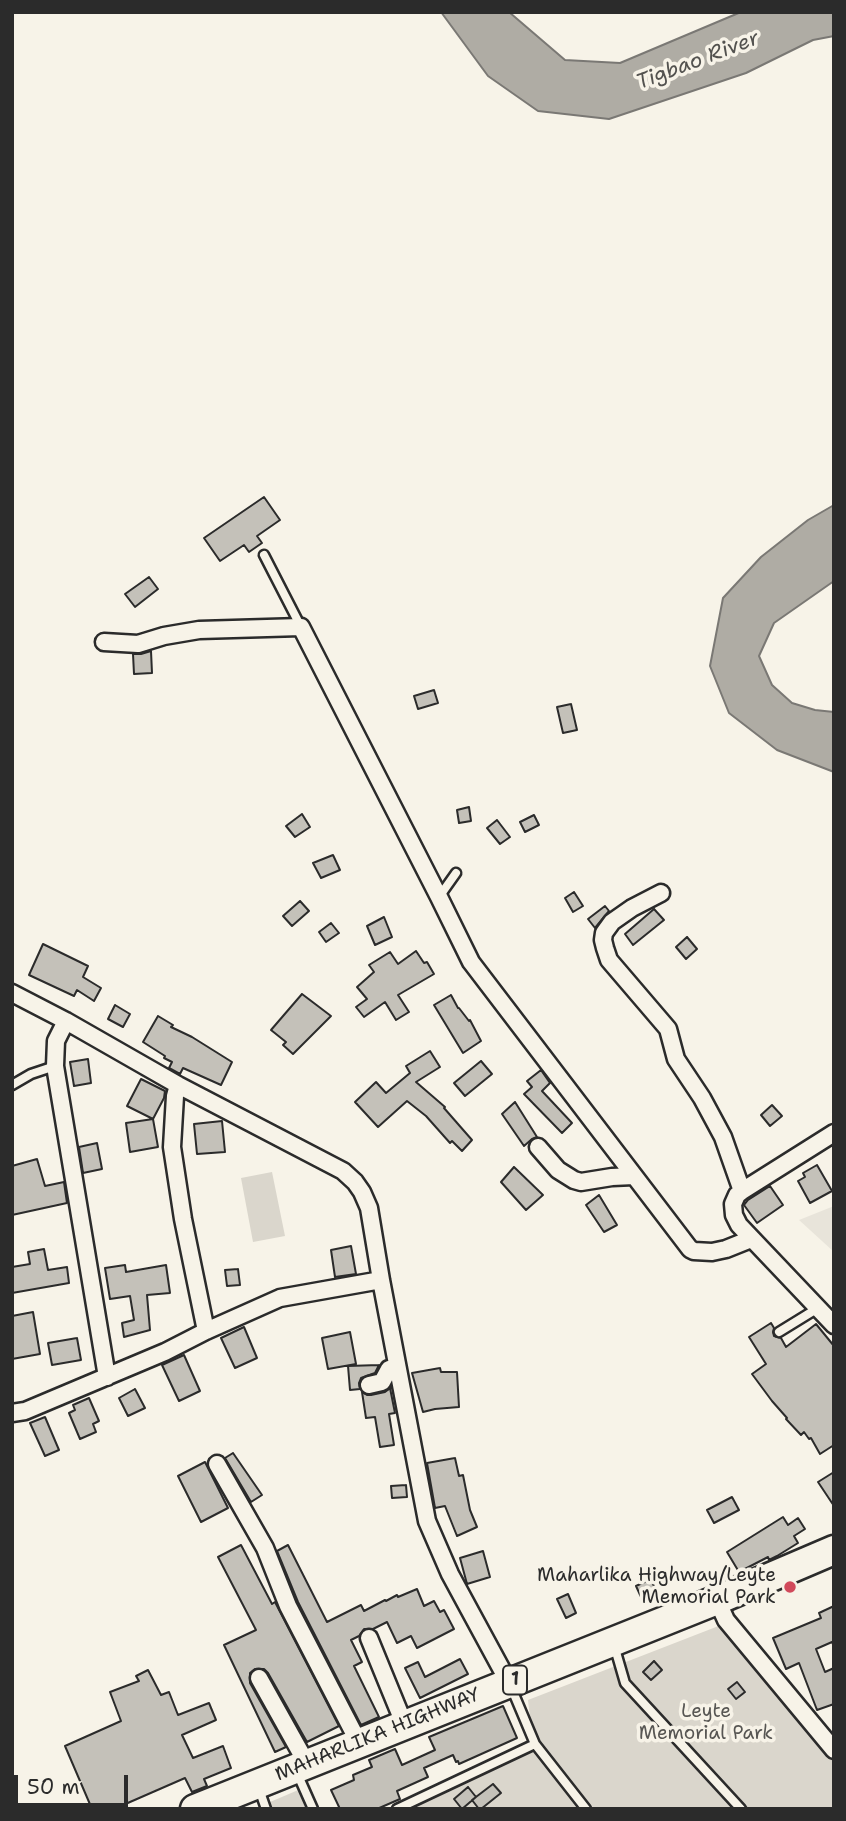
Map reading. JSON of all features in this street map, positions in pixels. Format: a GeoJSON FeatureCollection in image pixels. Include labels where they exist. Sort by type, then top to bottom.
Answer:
{"type":"FeatureCollection","features":[{"type":"Feature","properties":{"kind":"highway","name":"MAHARLIKA HIGHWAY"},"geometry":{"type":"LineString","coordinates":[[195,1809],[262,1796],[301,1767],[717,1601],[834,1550]]}},
{"type":"Feature","properties":{"kind":"street"},"geometry":{"type":"LineString","coordinates":[[104,642],[138,644],[199,630],[301,627],[471,962],[690,1249],[712,1252],[751,1239]]}},
{"type":"Feature","properties":{"kind":"street"},"geometry":{"type":"LineString","coordinates":[[662,893],[611,922],[604,933],[605,948],[609,960],[668,1028],[676,1059],[702,1098],[723,1137],[742,1191]]}},
{"type":"Feature","properties":{"kind":"street"},"geometry":{"type":"LineString","coordinates":[[12,993],[336,1168],[355,1182],[369,1208],[427,1521],[450,1574],[509,1683]]}},
{"type":"Feature","properties":{"kind":"street"},"geometry":{"type":"LineString","coordinates":[[66,1021],[56,1041],[55,1066],[107,1377]]}},
{"type":"Feature","properties":{"kind":"street"},"geometry":{"type":"LineString","coordinates":[[178,1085],[172,1147],[183,1219],[206,1331]]}},
{"type":"Feature","properties":{"kind":"street"},"geometry":{"type":"LineString","coordinates":[[834,1133],[742,1191],[733,1204],[739,1225],[834,1325]]}},
{"type":"Feature","properties":{"kind":"street"},"geometry":{"type":"LineString","coordinates":[[538,1147],[558,1170],[574,1181],[634,1176]]}},
{"type":"Feature","properties":{"kind":"street"},"geometry":{"type":"LineString","coordinates":[[12,1413],[25,1411],[107,1377],[280,1298],[381,1280]]}},
{"type":"Feature","properties":{"kind":"street"},"geometry":{"type":"LineString","coordinates":[[369,1385],[382,1382],[388,1369],[397,1367]]}},
{"type":"Feature","properties":{"kind":"street"},"geometry":{"type":"LineString","coordinates":[[217,1464],[265,1548],[288,1606],[359,1743]]}},
{"type":"Feature","properties":{"kind":"street"},"geometry":{"type":"LineString","coordinates":[[717,1601],[726,1620],[834,1750]]}},
{"type":"Feature","properties":{"kind":"street"},"geometry":{"type":"LineString","coordinates":[[369,1638],[405,1726]]}},
{"type":"Feature","properties":{"kind":"street"},"geometry":{"type":"LineString","coordinates":[[259,1678],[301,1767]]}},
{"type":"Feature","properties":{"kind":"lane"},"geometry":{"type":"LineString","coordinates":[[264,555],[301,627]]}},
{"type":"Feature","properties":{"kind":"lane"},"geometry":{"type":"LineString","coordinates":[[439,897],[456,873]]}},
{"type":"Feature","properties":{"kind":"lane"},"geometry":{"type":"LineString","coordinates":[[12,1085],[55,1066]]}},
{"type":"Feature","properties":{"kind":"lane"},"geometry":{"type":"LineString","coordinates":[[779,1332],[818,1308]]}},
{"type":"Feature","properties":{"kind":"lane"},"geometry":{"type":"LineString","coordinates":[[614,1641],[625,1683],[741,1809]]}},
{"type":"Feature","properties":{"kind":"lane"},"geometry":{"type":"LineString","coordinates":[[509,1683],[536,1744],[586,1809]]}},
{"type":"Feature","properties":{"kind":"lane"},"geometry":{"type":"LineString","coordinates":[[397,1809],[536,1744]]}},
{"type":"Feature","properties":{"kind":"lane"},"geometry":{"type":"LineString","coordinates":[[301,1767],[313,1809]]}},
{"type":"Feature","properties":{"kind":"shaded area"},"geometry":{"type":"Polygon","coordinates":[[[834,1206],[834,1252],[799,1220],[834,1206]]]}},
{"type":"Feature","properties":{"kind":"green space"},"geometry":{"type":"Polygon","coordinates":[[[272,1172],[285,1236],[253,1242],[241,1178],[272,1172]]]}},
{"type":"Feature","properties":{"kind":"green space","name":"Leyte Memorial Park"},"geometry":{"type":"Polygon","coordinates":[[[734,1620],[834,1747],[834,1809],[399,1809],[533,1746],[528,1700],[734,1620]]]}},
{"type":"Feature","properties":{"kind":"green space"},"geometry":{"type":"Polygon","coordinates":[[[310,1785],[318,1809],[256,1809],[256,1808],[310,1785]]]}},
{"type":"Feature","properties":{"kind":"water","name":"Tigbao River"},"geometry":{"type":"Polygon","coordinates":[[[441,12],[509,12],[565,60],[620,63],[741,12],[834,12],[834,36],[813,40],[746,73],[609,119],[538,111],[488,76],[441,12]]]}},
{"type":"Feature","properties":{"kind":"water"},"geometry":{"type":"Polygon","coordinates":[[[834,505],[834,581],[774,623],[759,656],[772,685],[792,703],[834,712],[834,772],[777,750],[729,713],[710,666],[723,598],[761,557],[808,520],[834,505]]]}},
{"type":"Feature","properties":{"kind":"building"},"geometry":{"type":"Polygon","coordinates":[[[264,497],[280,520],[257,536],[262,543],[249,552],[244,545],[220,561],[204,538],[264,497]]]}},
{"type":"Feature","properties":{"kind":"building"},"geometry":{"type":"Polygon","coordinates":[[[149,577],[158,589],[135,607],[125,594],[149,577]]]}},
{"type":"Feature","properties":{"kind":"building"},"geometry":{"type":"Polygon","coordinates":[[[151,651],[152,673],[134,674],[133,654],[151,651]]]}},
{"type":"Feature","properties":{"kind":"building"},"geometry":{"type":"Polygon","coordinates":[[[434,690],[438,703],[418,709],[414,696],[434,690]]]}},
{"type":"Feature","properties":{"kind":"building"},"geometry":{"type":"Polygon","coordinates":[[[571,704],[577,730],[563,733],[557,707],[571,704]]]}},
{"type":"Feature","properties":{"kind":"building"},"geometry":{"type":"Polygon","coordinates":[[[469,807],[471,821],[459,823],[457,810],[469,807]]]}},
{"type":"Feature","properties":{"kind":"building"},"geometry":{"type":"Polygon","coordinates":[[[302,814],[310,827],[295,837],[286,826],[302,814]]]}},
{"type":"Feature","properties":{"kind":"building"},"geometry":{"type":"Polygon","coordinates":[[[534,815],[539,825],[525,832],[520,822],[534,815]]]}},
{"type":"Feature","properties":{"kind":"building"},"geometry":{"type":"Polygon","coordinates":[[[497,820],[510,837],[500,844],[487,828],[497,820]]]}},
{"type":"Feature","properties":{"kind":"building"},"geometry":{"type":"Polygon","coordinates":[[[333,855],[340,870],[321,878],[313,863],[333,855]]]}},
{"type":"Feature","properties":{"kind":"building"},"geometry":{"type":"Polygon","coordinates":[[[574,892],[583,906],[573,912],[565,898],[574,892]]]}},
{"type":"Feature","properties":{"kind":"building"},"geometry":{"type":"Polygon","coordinates":[[[300,901],[309,911],[292,926],[283,916],[300,901]]]}},
{"type":"Feature","properties":{"kind":"building"},"geometry":{"type":"Polygon","coordinates":[[[605,906],[609,911],[595,928],[588,919],[605,906]]]}},
{"type":"Feature","properties":{"kind":"building"},"geometry":{"type":"Polygon","coordinates":[[[654,909],[664,920],[633,945],[625,934],[654,909]]]}},
{"type":"Feature","properties":{"kind":"building"},"geometry":{"type":"Polygon","coordinates":[[[384,917],[392,937],[375,945],[367,926],[384,917]]]}},
{"type":"Feature","properties":{"kind":"building"},"geometry":{"type":"Polygon","coordinates":[[[331,923],[339,933],[326,942],[319,932],[331,923]]]}},
{"type":"Feature","properties":{"kind":"building"},"geometry":{"type":"Polygon","coordinates":[[[687,937],[697,949],[686,959],[676,947],[687,937]]]}},
{"type":"Feature","properties":{"kind":"building"},"geometry":{"type":"Polygon","coordinates":[[[43,944],[88,966],[83,977],[101,988],[94,1001],[77,990],[74,996],[29,975],[43,944]]]}},
{"type":"Feature","properties":{"kind":"building"},"geometry":{"type":"Polygon","coordinates":[[[416,951],[434,974],[398,995],[409,1012],[396,1020],[385,1002],[364,1017],[356,1007],[367,999],[357,987],[374,972],[369,965],[390,952],[398,964],[416,951]]]}},
{"type":"Feature","properties":{"kind":"building"},"geometry":{"type":"Polygon","coordinates":[[[302,994],[331,1016],[293,1054],[283,1045],[286,1042],[271,1030],[302,994]]]}},
{"type":"Feature","properties":{"kind":"building"},"geometry":{"type":"Polygon","coordinates":[[[451,995],[458,1008],[470,1020],[481,1041],[463,1053],[434,1005],[451,995]]]}},
{"type":"Feature","properties":{"kind":"building"},"geometry":{"type":"Polygon","coordinates":[[[115,1005],[130,1014],[123,1027],[108,1019],[115,1005]]]}},
{"type":"Feature","properties":{"kind":"building"},"geometry":{"type":"Polygon","coordinates":[[[158,1016],[173,1025],[171,1027],[232,1062],[221,1085],[183,1068],[180,1074],[169,1068],[172,1062],[143,1042],[158,1016]]]}},
{"type":"Feature","properties":{"kind":"building"},"geometry":{"type":"Polygon","coordinates":[[[430,1051],[440,1067],[416,1082],[445,1107],[472,1140],[462,1151],[452,1141],[450,1143],[426,1116],[407,1101],[378,1127],[355,1102],[376,1082],[386,1093],[410,1073],[406,1066],[430,1051]]]}},
{"type":"Feature","properties":{"kind":"building"},"geometry":{"type":"Polygon","coordinates":[[[88,1059],[91,1083],[74,1086],[70,1062],[88,1059]]]}},
{"type":"Feature","properties":{"kind":"building"},"geometry":{"type":"Polygon","coordinates":[[[481,1061],[492,1074],[465,1096],[454,1083],[481,1061]]]}},
{"type":"Feature","properties":{"kind":"building"},"geometry":{"type":"Polygon","coordinates":[[[541,1070],[550,1083],[542,1091],[572,1123],[562,1133],[524,1094],[532,1087],[527,1081],[541,1070]]]}},
{"type":"Feature","properties":{"kind":"building"},"geometry":{"type":"Polygon","coordinates":[[[141,1079],[165,1091],[153,1119],[127,1106],[141,1079]]]}},
{"type":"Feature","properties":{"kind":"building"},"geometry":{"type":"Polygon","coordinates":[[[515,1102],[537,1137],[524,1146],[502,1114],[515,1102]]]}},
{"type":"Feature","properties":{"kind":"building"},"geometry":{"type":"Polygon","coordinates":[[[772,1105],[782,1116],[770,1126],[761,1115],[772,1105]]]}},
{"type":"Feature","properties":{"kind":"building"},"geometry":{"type":"Polygon","coordinates":[[[153,1119],[158,1147],[130,1152],[126,1123],[153,1119]]]}},
{"type":"Feature","properties":{"kind":"building"},"geometry":{"type":"Polygon","coordinates":[[[222,1121],[225,1152],[197,1154],[194,1124],[222,1121]]]}},
{"type":"Feature","properties":{"kind":"building"},"geometry":{"type":"Polygon","coordinates":[[[97,1143],[102,1169],[83,1173],[79,1147],[97,1143]]]}},
{"type":"Feature","properties":{"kind":"building"},"geometry":{"type":"Polygon","coordinates":[[[37,1159],[45,1186],[64,1182],[67,1203],[12,1215],[12,1166],[37,1159]]]}},
{"type":"Feature","properties":{"kind":"building"},"geometry":{"type":"Polygon","coordinates":[[[817,1165],[832,1191],[810,1203],[798,1181],[805,1177],[803,1173],[817,1165]]]}},
{"type":"Feature","properties":{"kind":"building"},"geometry":{"type":"Polygon","coordinates":[[[514,1167],[543,1195],[526,1210],[501,1182],[514,1167]]]}},
{"type":"Feature","properties":{"kind":"building"},"geometry":{"type":"Polygon","coordinates":[[[770,1186],[783,1205],[757,1223],[744,1205],[770,1186]]]}},
{"type":"Feature","properties":{"kind":"building"},"geometry":{"type":"Polygon","coordinates":[[[599,1195],[617,1225],[604,1232],[586,1205],[599,1195]]]}},
{"type":"Feature","properties":{"kind":"building"},"geometry":{"type":"Polygon","coordinates":[[[351,1246],[356,1274],[335,1277],[331,1250],[351,1246]]]}},
{"type":"Feature","properties":{"kind":"building"},"geometry":{"type":"Polygon","coordinates":[[[44,1249],[48,1270],[67,1267],[69,1283],[12,1293],[12,1267],[30,1264],[28,1252],[44,1249]]]}},
{"type":"Feature","properties":{"kind":"building"},"geometry":{"type":"Polygon","coordinates":[[[125,1265],[126,1272],[166,1265],[170,1293],[147,1295],[150,1330],[124,1337],[122,1323],[134,1320],[130,1296],[110,1299],[105,1268],[125,1265]]]}},
{"type":"Feature","properties":{"kind":"building"},"geometry":{"type":"Polygon","coordinates":[[[238,1269],[240,1285],[227,1286],[225,1270],[238,1269]]]}},
{"type":"Feature","properties":{"kind":"building"},"geometry":{"type":"Polygon","coordinates":[[[33,1312],[40,1354],[12,1359],[12,1316],[33,1312]]]}},
{"type":"Feature","properties":{"kind":"building"},"geometry":{"type":"Polygon","coordinates":[[[771,1323],[774,1336],[781,1338],[786,1347],[816,1324],[834,1346],[834,1445],[820,1454],[811,1438],[804,1432],[801,1435],[786,1419],[752,1374],[766,1364],[749,1337],[771,1323]]]}},
{"type":"Feature","properties":{"kind":"building"},"geometry":{"type":"Polygon","coordinates":[[[244,1327],[257,1358],[235,1368],[221,1338],[244,1327]]]}},
{"type":"Feature","properties":{"kind":"building"},"geometry":{"type":"Polygon","coordinates":[[[350,1332],[356,1364],[328,1369],[322,1338],[350,1332]]]}},
{"type":"Feature","properties":{"kind":"building"},"geometry":{"type":"Polygon","coordinates":[[[77,1338],[81,1360],[52,1365],[48,1343],[77,1338]]]}},
{"type":"Feature","properties":{"kind":"building"},"geometry":{"type":"Polygon","coordinates":[[[184,1355],[200,1391],[179,1401],[162,1365],[184,1355]]]}},
{"type":"Feature","properties":{"kind":"building"},"geometry":{"type":"Polygon","coordinates":[[[379,1365],[375,1373],[361,1378],[360,1389],[350,1390],[348,1366],[379,1365]]]}},
{"type":"Feature","properties":{"kind":"building"},"geometry":{"type":"Polygon","coordinates":[[[440,1368],[441,1372],[457,1372],[459,1407],[423,1412],[412,1373],[440,1368]]]}},
{"type":"Feature","properties":{"kind":"building"},"geometry":{"type":"Polygon","coordinates":[[[390,1388],[395,1413],[389,1414],[394,1445],[380,1447],[375,1417],[366,1418],[362,1392],[371,1395],[390,1388]]]}},
{"type":"Feature","properties":{"kind":"building"},"geometry":{"type":"Polygon","coordinates":[[[135,1389],[145,1408],[128,1416],[119,1398],[135,1389]]]}},
{"type":"Feature","properties":{"kind":"building"},"geometry":{"type":"Polygon","coordinates":[[[89,1398],[99,1421],[93,1424],[96,1432],[80,1439],[69,1413],[75,1410],[73,1405],[89,1398]]]}},
{"type":"Feature","properties":{"kind":"building"},"geometry":{"type":"Polygon","coordinates":[[[45,1417],[59,1450],[45,1456],[30,1423],[45,1417]]]}},
{"type":"Feature","properties":{"kind":"building"},"geometry":{"type":"Polygon","coordinates":[[[233,1453],[262,1495],[251,1502],[225,1458],[233,1453]]]}},
{"type":"Feature","properties":{"kind":"building"},"geometry":{"type":"Polygon","coordinates":[[[455,1458],[459,1476],[463,1475],[470,1510],[477,1527],[457,1536],[445,1506],[435,1508],[427,1463],[455,1458]]]}},
{"type":"Feature","properties":{"kind":"building"},"geometry":{"type":"Polygon","coordinates":[[[205,1462],[228,1508],[201,1522],[178,1476],[205,1462]]]}},
{"type":"Feature","properties":{"kind":"building"},"geometry":{"type":"Polygon","coordinates":[[[834,1472],[834,1506],[818,1482],[834,1472]]]}},
{"type":"Feature","properties":{"kind":"building"},"geometry":{"type":"Polygon","coordinates":[[[406,1485],[407,1497],[392,1498],[391,1486],[406,1485]]]}},
{"type":"Feature","properties":{"kind":"building"},"geometry":{"type":"Polygon","coordinates":[[[732,1497],[739,1510],[714,1523],[707,1510],[732,1497]]]}},
{"type":"Feature","properties":{"kind":"building"},"geometry":{"type":"Polygon","coordinates":[[[783,1517],[788,1525],[798,1518],[805,1529],[794,1536],[798,1543],[769,1560],[768,1557],[739,1572],[727,1552],[783,1517]]]}},
{"type":"Feature","properties":{"kind":"building"},"geometry":{"type":"Polygon","coordinates":[[[241,1545],[272,1604],[275,1602],[339,1726],[307,1742],[268,1673],[264,1669],[255,1669],[250,1673],[250,1683],[286,1747],[275,1752],[224,1645],[256,1630],[218,1557],[241,1545]]]}},
{"type":"Feature","properties":{"kind":"building"},"geometry":{"type":"Polygon","coordinates":[[[288,1545],[327,1622],[361,1605],[364,1611],[397,1595],[398,1597],[417,1589],[424,1606],[434,1601],[440,1612],[444,1610],[454,1629],[417,1648],[411,1636],[397,1643],[387,1622],[373,1629],[364,1629],[359,1636],[351,1640],[362,1662],[354,1666],[379,1717],[361,1725],[298,1602],[277,1551],[288,1545]]]}},
{"type":"Feature","properties":{"kind":"building"},"geometry":{"type":"Polygon","coordinates":[[[483,1551],[490,1577],[467,1584],[460,1558],[483,1551]]]}},
{"type":"Feature","properties":{"kind":"building"},"geometry":{"type":"Polygon","coordinates":[[[651,1579],[656,1591],[641,1597],[636,1586],[651,1579]]]}},
{"type":"Feature","properties":{"kind":"building"},"geometry":{"type":"Polygon","coordinates":[[[568,1594],[576,1613],[566,1618],[557,1599],[568,1594]]]}},
{"type":"Feature","properties":{"kind":"building"},"geometry":{"type":"Polygon","coordinates":[[[834,1606],[834,1647],[832,1642],[816,1649],[825,1672],[834,1668],[834,1704],[817,1710],[799,1663],[786,1669],[773,1638],[821,1618],[819,1613],[834,1606]]]}},
{"type":"Feature","properties":{"kind":"building"},"geometry":{"type":"Polygon","coordinates":[[[460,1659],[468,1674],[420,1698],[405,1668],[418,1662],[425,1677],[460,1659]]]}},
{"type":"Feature","properties":{"kind":"building"},"geometry":{"type":"Polygon","coordinates":[[[654,1661],[662,1670],[651,1680],[643,1672],[654,1661]]]}},
{"type":"Feature","properties":{"kind":"building"},"geometry":{"type":"Polygon","coordinates":[[[148,1670],[161,1695],[169,1692],[178,1715],[209,1703],[216,1720],[182,1735],[193,1758],[223,1746],[231,1768],[204,1779],[207,1786],[192,1792],[185,1778],[114,1809],[92,1809],[65,1746],[121,1721],[110,1692],[139,1681],[136,1676],[148,1670]]]}},
{"type":"Feature","properties":{"kind":"building"},"geometry":{"type":"Polygon","coordinates":[[[737,1682],[745,1692],[736,1699],[728,1689],[737,1682]]]}},
{"type":"Feature","properties":{"kind":"building"},"geometry":{"type":"Polygon","coordinates":[[[503,1706],[517,1738],[459,1764],[453,1755],[424,1768],[428,1777],[397,1791],[400,1799],[377,1809],[340,1809],[331,1790],[354,1780],[353,1775],[372,1767],[369,1760],[395,1749],[402,1765],[435,1750],[429,1737],[503,1706]]]}},
{"type":"Feature","properties":{"kind":"building"},"geometry":{"type":"Polygon","coordinates":[[[493,1784],[501,1793],[479,1809],[472,1800],[493,1784]]]}},
{"type":"Feature","properties":{"kind":"building"},"geometry":{"type":"Polygon","coordinates":[[[468,1787],[476,1797],[462,1809],[454,1799],[468,1787]]]}},
{"type":"Feature","properties":{"kind":"place","name":"Maharlika Highway/Leyte Memorial Park"},"geometry":{"type":"Point","coordinates":[790,1587]}}]}
